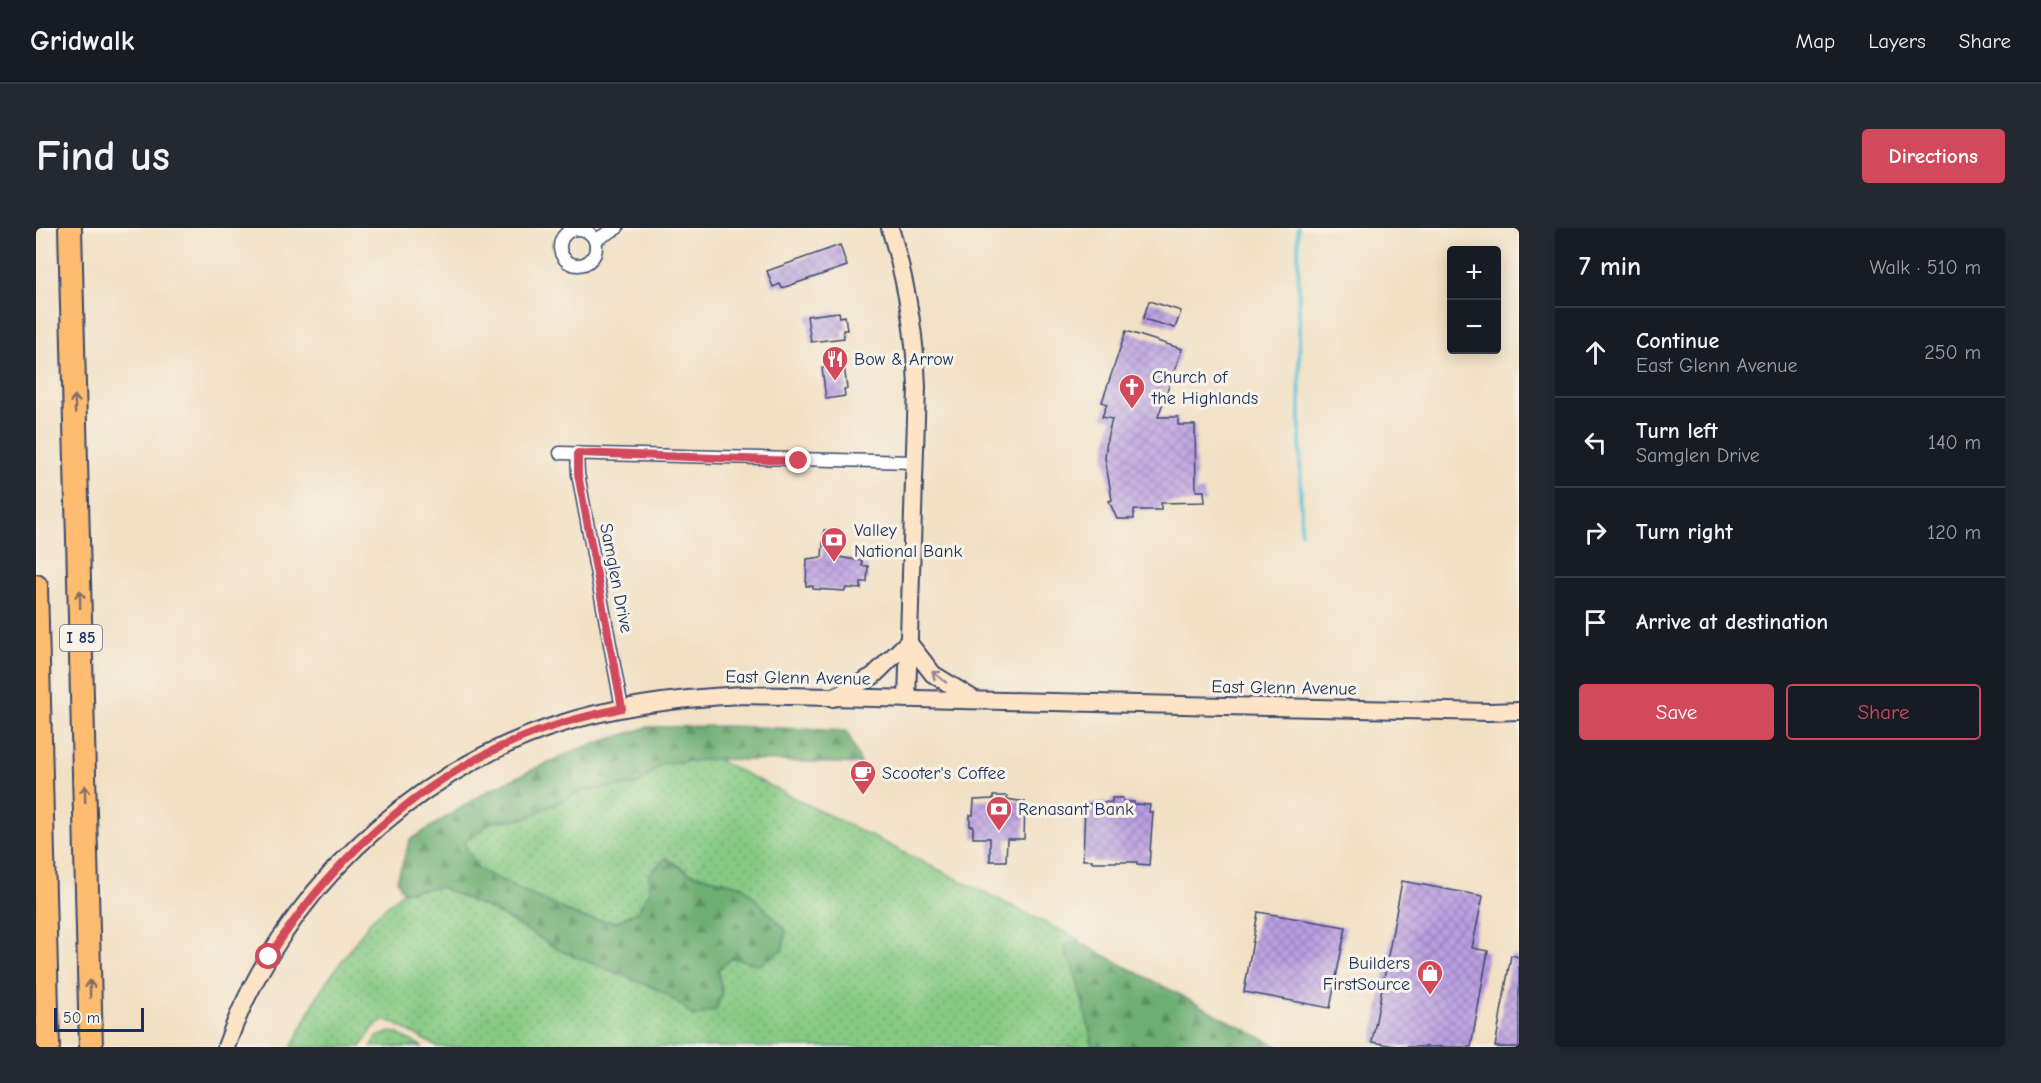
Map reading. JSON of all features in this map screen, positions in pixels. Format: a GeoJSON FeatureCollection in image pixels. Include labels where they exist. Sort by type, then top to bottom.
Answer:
{"type":"FeatureCollection","features":[{"type":"Feature","properties":{"kind":"highway","name":"I 85"},"geometry":{"type":"LineString","coordinates":[[70,228],[91,1047]]}},
{"type":"Feature","properties":{"kind":"highway","name":"I 85"},"geometry":{"type":"LineString","coordinates":[[36,586],[48,1047]]}},
{"type":"Feature","properties":{"kind":"main road"},"geometry":{"type":"LineString","coordinates":[[890,228],[910,304],[916,343],[918,387],[907,699]]}},
{"type":"Feature","properties":{"kind":"main road"},"geometry":{"type":"LineString","coordinates":[[833,698],[873,675],[909,642]]}},
{"type":"Feature","properties":{"kind":"main road"},"geometry":{"type":"LineString","coordinates":[[909,642],[933,674],[978,702]]}},
{"type":"Feature","properties":{"kind":"main road","name":"East Glenn Avenue"},"geometry":{"type":"LineString","coordinates":[[226,1047],[254,984],[286,931],[329,876],[384,822],[455,772],[506,745],[560,724],[622,708],[743,695],[978,702],[1519,711]]}},
{"type":"Feature","properties":{"kind":"street"},"geometry":{"type":"LineString","coordinates":[[595,240],[617,228]]}},
{"type":"Feature","properties":{"kind":"street"},"geometry":{"type":"LineString","coordinates":[[560,453],[915,462]]}},
{"type":"Feature","properties":{"kind":"street","name":"Samglen Drive"},"geometry":{"type":"LineString","coordinates":[[578,453],[578,474],[622,708]]}},
{"type":"Feature","properties":{"kind":"green space"},"geometry":{"type":"Polygon","coordinates":[[[732,726],[847,731],[861,764],[716,759],[663,763],[640,784],[582,791],[524,819],[491,822],[464,843],[479,870],[582,918],[616,922],[638,911],[649,892],[649,874],[666,858],[689,873],[743,886],[786,930],[783,949],[760,965],[732,958],[718,970],[722,993],[716,1010],[695,1017],[662,991],[561,951],[496,912],[440,887],[403,892],[397,880],[410,840],[489,790],[575,750],[648,727],[732,726]]]}},
{"type":"Feature","properties":{"kind":"green space"},"geometry":{"type":"Polygon","coordinates":[[[716,759],[1080,940],[1063,946],[1076,976],[1092,1047],[438,1047],[392,1022],[384,1021],[374,1027],[361,1047],[292,1047],[320,991],[372,919],[403,892],[440,887],[496,912],[617,973],[662,991],[695,1017],[722,993],[718,970],[732,958],[743,886],[689,873],[666,858],[649,874],[649,892],[638,911],[616,922],[582,918],[479,870],[464,843],[491,822],[524,818],[582,791],[640,784],[663,763],[716,759]]]}},
{"type":"Feature","properties":{"kind":"green space"},"geometry":{"type":"Polygon","coordinates":[[[1077,941],[1279,1047],[1092,1047],[1076,976],[1063,946],[1077,941]]]}},
{"type":"Feature","properties":{"kind":"green space"},"geometry":{"type":"Polygon","coordinates":[[[390,1032],[423,1047],[371,1047],[377,1037],[390,1032]]]}},
{"type":"Feature","properties":{"kind":"building"},"geometry":{"type":"Polygon","coordinates":[[[840,245],[847,266],[782,288],[780,284],[773,287],[767,271],[840,245]]]}},
{"type":"Feature","properties":{"kind":"building"},"geometry":{"type":"Polygon","coordinates":[[[1149,301],[1181,311],[1175,328],[1143,319],[1149,301]]]}},
{"type":"Feature","properties":{"kind":"building"},"geometry":{"type":"Polygon","coordinates":[[[839,312],[840,317],[845,316],[847,330],[843,330],[844,338],[811,342],[807,316],[839,312]]]}},
{"type":"Feature","properties":{"kind":"building","name":"Church of the Highlands"},"geometry":{"type":"Polygon","coordinates":[[[1126,331],[1182,349],[1158,417],[1178,417],[1178,425],[1195,425],[1196,491],[1204,491],[1205,502],[1161,503],[1161,510],[1134,510],[1134,519],[1117,519],[1109,501],[1112,500],[1105,458],[1112,419],[1102,417],[1107,404],[1102,402],[1126,331]]]}},
{"type":"Feature","properties":{"kind":"building"},"geometry":{"type":"Polygon","coordinates":[[[844,365],[847,389],[844,389],[845,396],[826,399],[822,368],[844,365]]]}},
{"type":"Feature","properties":{"kind":"building","name":"Valley National Bank"},"geometry":{"type":"Polygon","coordinates":[[[824,530],[840,531],[839,557],[862,561],[862,566],[868,566],[867,582],[861,582],[861,589],[846,588],[845,591],[813,589],[813,586],[806,586],[807,559],[822,557],[824,530]]]}},
{"type":"Feature","properties":{"kind":"building","name":"Renasant Bank"},"geometry":{"type":"Polygon","coordinates":[[[993,796],[1007,796],[1007,799],[1025,802],[1024,839],[1007,839],[1006,861],[990,861],[990,838],[973,838],[973,826],[970,826],[974,800],[993,799],[993,796]]]}},
{"type":"Feature","properties":{"kind":"building"},"geometry":{"type":"Polygon","coordinates":[[[1112,798],[1123,798],[1123,802],[1150,805],[1149,812],[1153,812],[1149,865],[1137,864],[1137,862],[1083,860],[1085,804],[1112,802],[1112,798]]]}},
{"type":"Feature","properties":{"kind":"building","name":"Builders FirstSource"},"geometry":{"type":"Polygon","coordinates":[[[1402,881],[1483,896],[1472,948],[1488,951],[1471,1047],[1401,1047],[1372,1042],[1402,881]]]}},
{"type":"Feature","properties":{"kind":"building"},"geometry":{"type":"Polygon","coordinates":[[[1258,912],[1346,927],[1330,1008],[1244,992],[1258,912]]]}},
{"type":"Feature","properties":{"kind":"building"},"geometry":{"type":"Polygon","coordinates":[[[1511,955],[1519,957],[1519,1047],[1495,1047],[1511,955]]]}},
{"type":"Feature","properties":{"kind":"waterway"},"geometry":{"type":"LineString","coordinates":[[1298,228],[1301,533]]}},
{"type":"Feature","properties":{"kind":"place","name":"Bow & Arrow"},"geometry":{"type":"Point","coordinates":[835,382]}},
{"type":"Feature","properties":{"kind":"place","name":"Church of the Highlands"},"geometry":{"type":"Point","coordinates":[1132,410]}},
{"type":"Feature","properties":{"kind":"place","name":"Valley National Bank"},"geometry":{"type":"Point","coordinates":[834,563]}},
{"type":"Feature","properties":{"kind":"place","name":"Scooter's Coffee"},"geometry":{"type":"Point","coordinates":[863,796]}},
{"type":"Feature","properties":{"kind":"place","name":"Renasant Bank"},"geometry":{"type":"Point","coordinates":[999,832]}},
{"type":"Feature","properties":{"kind":"place","name":"Builders FirstSource"},"geometry":{"type":"Point","coordinates":[1430,996]}},
{"type":"Feature","properties":{"kind":"route"},"geometry":{"type":"LineString","coordinates":[[269,957],[322,883],[362,842],[407,804],[455,772],[506,745],[560,724],[622,708],[578,474],[578,453],[799,461]]}}]}
